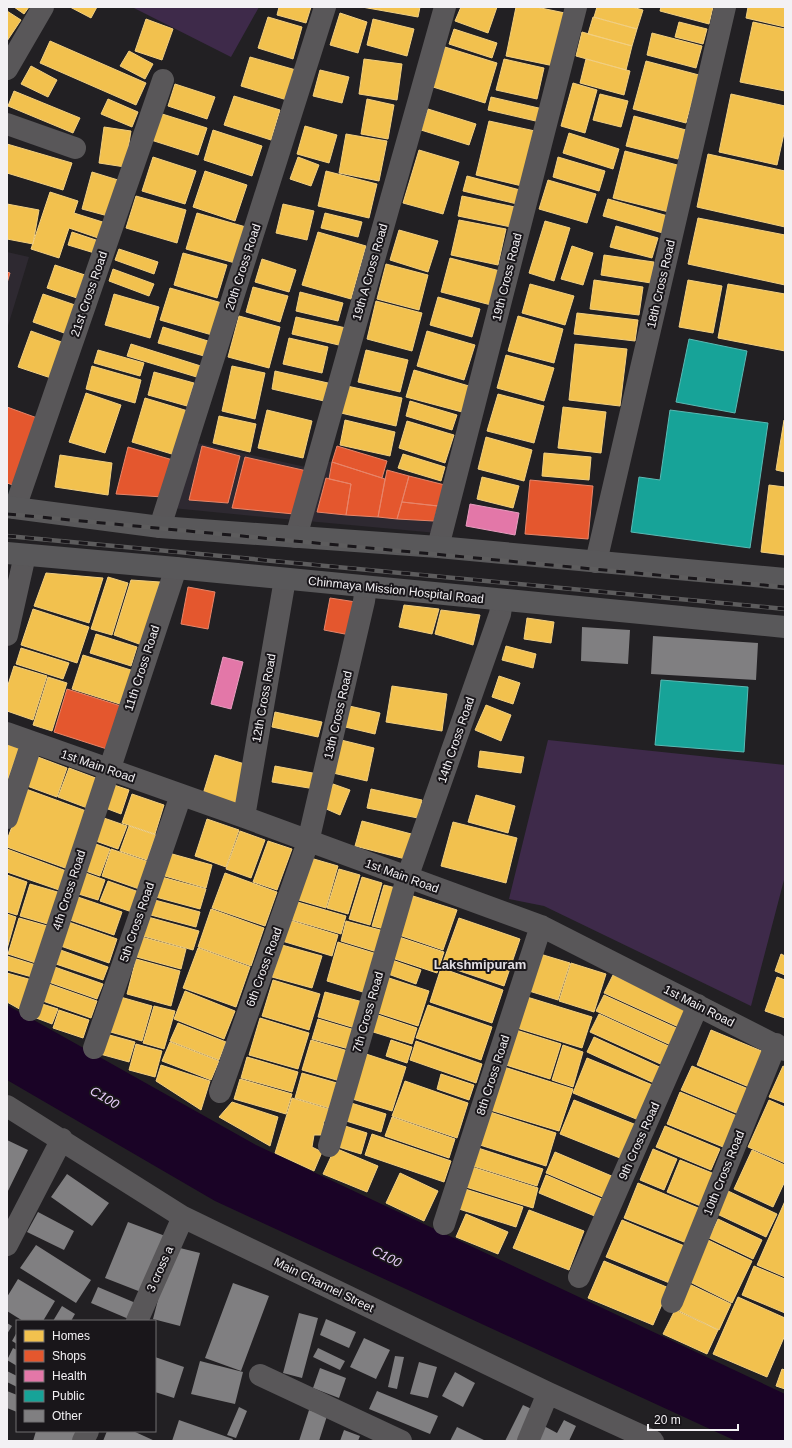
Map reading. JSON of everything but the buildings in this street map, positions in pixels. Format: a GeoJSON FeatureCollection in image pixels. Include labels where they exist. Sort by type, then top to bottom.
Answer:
{"type":"FeatureCollection","features":[{"type":"Feature","properties":{"kind":"main road"},"geometry":{"type":"LineString","coordinates":[[11,508],[160,527],[438,547],[785,580]]}},
{"type":"Feature","properties":{"kind":"main road","name":"Chinmaya Mission Hospital Road"},"geometry":{"type":"LineString","coordinates":[[16,554],[176,568],[366,588],[785,628]]}},
{"type":"Feature","properties":{"kind":"street"},"geometry":{"type":"LineString","coordinates":[[7,69],[43,7]]}},
{"type":"Feature","properties":{"kind":"street","name":"20th Cross Road"},"geometry":{"type":"LineString","coordinates":[[160,527],[325,7]]}},
{"type":"Feature","properties":{"kind":"street","name":"19th A Cross Road"},"geometry":{"type":"LineString","coordinates":[[296,537],[444,7]]}},
{"type":"Feature","properties":{"kind":"street","name":"19th Cross Road"},"geometry":{"type":"LineString","coordinates":[[438,547],[576,7]]}},
{"type":"Feature","properties":{"kind":"street","name":"18th Cross Road"},"geometry":{"type":"LineString","coordinates":[[596,562],[725,7]]}},
{"type":"Feature","properties":{"kind":"street","name":"21st Cross Road"},"geometry":{"type":"LineString","coordinates":[[11,508],[163,80]]}},
{"type":"Feature","properties":{"kind":"street"},"geometry":{"type":"LineString","coordinates":[[7,124],[75,148]]}},
{"type":"Feature","properties":{"kind":"street"},"geometry":{"type":"LineString","coordinates":[[7,635],[16,554]]}},
{"type":"Feature","properties":{"kind":"street","name":"11th Cross Road"},"geometry":{"type":"LineString","coordinates":[[109,769],[176,568]]}},
{"type":"Feature","properties":{"kind":"street","name":"12th Cross Road"},"geometry":{"type":"LineString","coordinates":[[244,817],[285,579]]}},
{"type":"Feature","properties":{"kind":"street","name":"13th Cross Road"},"geometry":{"type":"LineString","coordinates":[[308,842],[366,588]]}},
{"type":"Feature","properties":{"kind":"street","name":"14th Cross Road"},"geometry":{"type":"LineString","coordinates":[[407,878],[500,614],[502,601]]}},
{"type":"Feature","properties":{"kind":"street","name":"1st Main Road"},"geometry":{"type":"LineString","coordinates":[[7,733],[244,817],[308,842],[541,926],[781,1047]]}},
{"type":"Feature","properties":{"kind":"street"},"geometry":{"type":"LineString","coordinates":[[7,818],[32,742]]}},
{"type":"Feature","properties":{"kind":"street","name":"4th Cross Road"},"geometry":{"type":"LineString","coordinates":[[30,1010],[109,769]]}},
{"type":"Feature","properties":{"kind":"street","name":"5th Cross Road"},"geometry":{"type":"LineString","coordinates":[[94,1048],[181,795]]}},
{"type":"Feature","properties":{"kind":"street","name":"6th Cross Road"},"geometry":{"type":"LineString","coordinates":[[220,1092],[308,842]]}},
{"type":"Feature","properties":{"kind":"street","name":"7th Cross Road"},"geometry":{"type":"LineString","coordinates":[[329,1146],[407,878]]}},
{"type":"Feature","properties":{"kind":"street","name":"8th Cross Road"},"geometry":{"type":"LineString","coordinates":[[444,1224],[541,926]]}},
{"type":"Feature","properties":{"kind":"street","name":"9th Cross Road"},"geometry":{"type":"LineString","coordinates":[[578,1277],[698,1005]]}},
{"type":"Feature","properties":{"kind":"street","name":"10th Cross Road"},"geometry":{"type":"LineString","coordinates":[[672,1302],[781,1047]]}},
{"type":"Feature","properties":{"kind":"street","name":"Main Channel Street"},"geometry":{"type":"LineString","coordinates":[[7,1106],[183,1216],[548,1393],[653,1441]]}},
{"type":"Feature","properties":{"kind":"street"},"geometry":{"type":"LineString","coordinates":[[7,1246],[62,1139]]}},
{"type":"Feature","properties":{"kind":"street","name":"3 cross a"},"geometry":{"type":"LineString","coordinates":[[137,1320],[183,1216]]}},
{"type":"Feature","properties":{"kind":"street"},"geometry":{"type":"LineString","coordinates":[[260,1375],[401,1441]]}},
{"type":"Feature","properties":{"kind":"street"},"geometry":{"type":"LineString","coordinates":[[528,1441],[548,1393]]}},
{"type":"Feature","properties":{"kind":"street"},"geometry":{"type":"LineString","coordinates":[[83,1441],[88,1432]]}},
{"type":"Feature","properties":{"kind":"shaded area"},"geometry":{"type":"Polygon","coordinates":[[[132,7],[259,7],[231,57],[132,7]]]}},
{"type":"Feature","properties":{"kind":"shaded area"},"geometry":{"type":"Polygon","coordinates":[[[7,252],[29,257],[7,329],[7,252]]]}},
{"type":"Feature","properties":{"kind":"shaded area"},"geometry":{"type":"Polygon","coordinates":[[[193,442],[310,468],[295,520],[172,508],[193,442]]]}},
{"type":"Feature","properties":{"kind":"shaded area"},"geometry":{"type":"Polygon","coordinates":[[[322,460],[447,493],[437,533],[307,521],[322,460]]]}},
{"type":"Feature","properties":{"kind":"shaded area"},"geometry":{"type":"Polygon","coordinates":[[[548,740],[785,765],[785,876],[751,1006],[544,906],[509,899],[548,740]]]}},
{"type":"Feature","properties":{"kind":"water","name":"C100"},"geometry":{"type":"Polygon","coordinates":[[[7,1005],[256,1145],[785,1394],[785,1441],[736,1441],[215,1201],[7,1080],[7,1005]]]}},
{"type":"Feature","properties":{"kind":"railway"},"geometry":{"type":"LineString","coordinates":[[7,514],[785,587]]}},
{"type":"Feature","properties":{"kind":"railway"},"geometry":{"type":"LineString","coordinates":[[7,536],[785,609]]}},
{"type":"Feature","properties":{"kind":"district","name":"Lakshmipuram"},"geometry":{"type":"Point","coordinates":[480,964]}}]}
